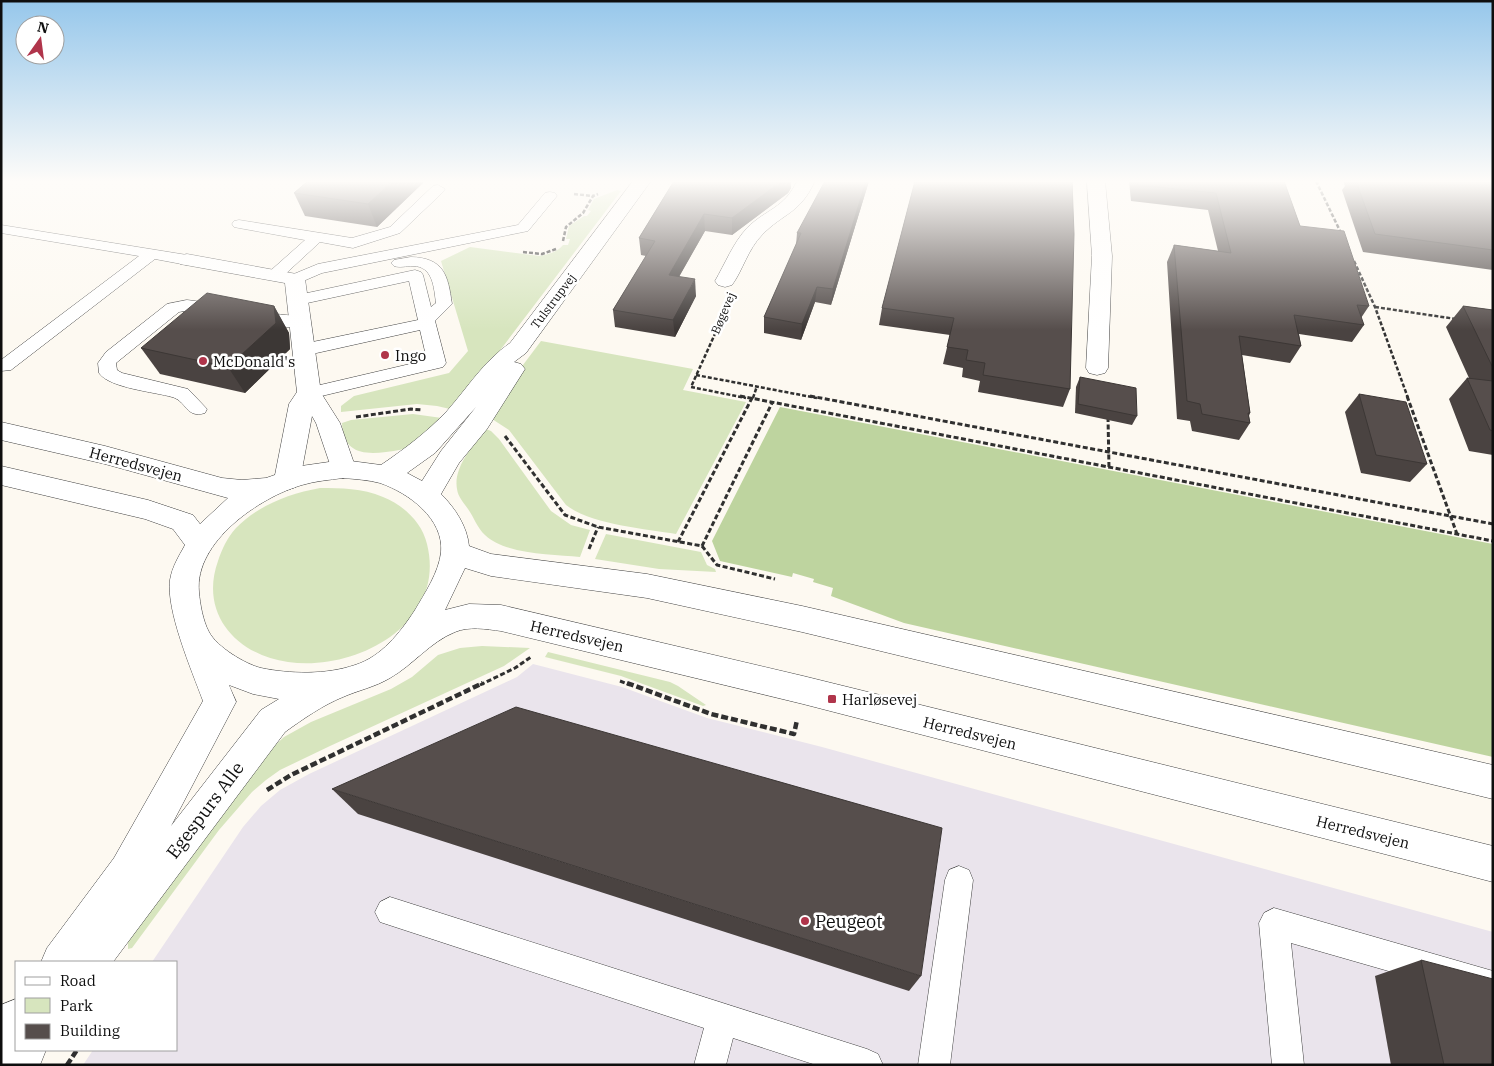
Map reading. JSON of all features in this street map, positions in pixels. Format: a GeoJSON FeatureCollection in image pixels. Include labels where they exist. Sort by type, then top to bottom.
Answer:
{"type":"FeatureCollection","features":[{"type":"Feature","properties":{"kind":"street","name":"Tulstrupvej"},"geometry":{"type":"LineString","coordinates":[[385,474],[426,447],[454,417],[500,361],[518,348],[605,231]]}},
{"type":"Feature","properties":{"kind":"street","name":"Bøgevej"},"geometry":{"type":"LineString","coordinates":[[725,281],[756,231]]}},
{"type":"Feature","properties":{"kind":"street"},"geometry":{"type":"LineString","coordinates":[[1097,368],[1102,256],[1100,231]]}},
{"type":"Feature","properties":{"kind":"street"},"geometry":{"type":"LineString","coordinates":[[187,260],[289,285],[299,322],[309,393],[328,423],[343,468]]}},
{"type":"Feature","properties":{"kind":"street","name":"Tulstrupvej"},"geometry":{"type":"LineString","coordinates":[[426,496],[450,457],[478,423],[514,367],[518,348]]}},
{"type":"Feature","properties":{"kind":"street"},"geometry":{"type":"LineString","coordinates":[[279,483],[298,428],[301,404],[309,393]]}},
{"type":"Feature","properties":{"kind":"street","name":"Herredsvejen"},"geometry":{"type":"LineString","coordinates":[[1,431],[105,455],[222,488],[242,490],[279,483]]}},
{"type":"Feature","properties":{"kind":"street"},"geometry":{"type":"LineString","coordinates":[[279,483],[312,472],[343,468],[385,474],[426,496],[443,513],[454,538],[455,553],[429,615],[398,655]]}},
{"type":"Feature","properties":{"kind":"street"},"geometry":{"type":"LineString","coordinates":[[1,475],[121,503],[183,522],[199,543]]}},
{"type":"Feature","properties":{"kind":"street","name":"Egespurs Alle"},"geometry":{"type":"LineString","coordinates":[[62,961],[127,871],[220,702],[196,639],[187,609],[185,577],[199,543],[217,522],[237,506],[279,483]]}},
{"type":"Feature","properties":{"kind":"street"},"geometry":{"type":"LineString","coordinates":[[455,553],[492,565],[647,586],[802,619],[1493,782]]}},
{"type":"Feature","properties":{"kind":"street","name":"Herredsvejen"},"geometry":{"type":"LineString","coordinates":[[342,683],[368,674],[398,655],[439,624],[456,617],[488,615],[803,690],[1493,864]]}},
{"type":"Feature","properties":{"kind":"street"},"geometry":{"type":"LineString","coordinates":[[196,639],[222,665],[252,680],[291,686],[342,683]]}},
{"type":"Feature","properties":{"kind":"street","name":"Egespurs Alle"},"geometry":{"type":"LineString","coordinates":[[90,961],[273,721],[301,702],[342,683]]}},
{"type":"Feature","properties":{"kind":"street"},"geometry":{"type":"LineString","coordinates":[[1,1036],[15,1020]]}},
{"type":"Feature","properties":{"kind":"street"},"geometry":{"type":"LineString","coordinates":[[14,1065],[24,1051]]}},
{"type":"Feature","properties":{"kind":"lane"},"geometry":{"type":"LineString","coordinates":[[12,231],[187,260]]}},
{"type":"Feature","properties":{"kind":"lane"},"geometry":{"type":"LineString","coordinates":[[279,231],[353,242],[392,231]]}},
{"type":"Feature","properties":{"kind":"lane"},"geometry":{"type":"LineString","coordinates":[[289,285],[318,269],[509,231]]}},
{"type":"Feature","properties":{"kind":"lane"},"geometry":{"type":"LineString","coordinates":[[289,285],[317,237]]}},
{"type":"Feature","properties":{"kind":"lane"},"geometry":{"type":"LineString","coordinates":[[5,366],[152,254]]}},
{"type":"Feature","properties":{"kind":"lane"},"geometry":{"type":"LineString","coordinates":[[303,350],[333,338],[426,321],[444,304],[441,285],[435,268],[426,262],[409,261],[346,274],[336,279],[327,300]]}},
{"type":"Feature","properties":{"kind":"lane"},"geometry":{"type":"LineString","coordinates":[[289,285],[327,300],[415,275],[437,363],[309,393]]}},
{"type":"Feature","properties":{"kind":"lane"},"geometry":{"type":"LineString","coordinates":[[198,410],[182,393],[116,378],[108,373],[107,363],[112,356],[173,308],[187,304],[277,321],[299,322]]}},
{"type":"Feature","properties":{"kind":"lane"},"geometry":{"type":"LineString","coordinates":[[934,1065],[959,880]]}},
{"type":"Feature","properties":{"kind":"lane"},"geometry":{"type":"LineString","coordinates":[[390,912],[867,1065]]}},
{"type":"Feature","properties":{"kind":"lane"},"geometry":{"type":"LineString","coordinates":[[1288,1065],[1274,923],[1493,986]]}},
{"type":"Feature","properties":{"kind":"lane"},"geometry":{"type":"LineString","coordinates":[[710,1065],[722,1018]]}},
{"type":"Feature","properties":{"kind":"path"},"geometry":{"type":"LineString","coordinates":[[1339,231],[1341,235]]}},
{"type":"Feature","properties":{"kind":"path"},"geometry":{"type":"LineString","coordinates":[[1350,253],[1375,307],[1457,534]]}},
{"type":"Feature","properties":{"kind":"path","name":"Bøgevej"},"geometry":{"type":"LineString","coordinates":[[725,281],[735,289],[690,387],[752,399]]}},
{"type":"Feature","properties":{"kind":"path"},"geometry":{"type":"LineString","coordinates":[[1375,307],[1463,320]]}},
{"type":"Feature","properties":{"kind":"path"},"geometry":{"type":"LineString","coordinates":[[1097,368],[1108,380],[1109,468]]}},
{"type":"Feature","properties":{"kind":"path"},"geometry":{"type":"LineString","coordinates":[[696,375],[1493,524]]}},
{"type":"Feature","properties":{"kind":"path"},"geometry":{"type":"LineString","coordinates":[[678,542],[757,386]]}},
{"type":"Feature","properties":{"kind":"path"},"geometry":{"type":"LineString","coordinates":[[752,399],[1493,541]]}},
{"type":"Feature","properties":{"kind":"path"},"geometry":{"type":"LineString","coordinates":[[478,423],[499,429],[565,515],[598,527],[702,546],[772,403]]}},
{"type":"Feature","properties":{"kind":"path"},"geometry":{"type":"LineString","coordinates":[[328,423],[412,409],[433,410],[454,417]]}},
{"type":"Feature","properties":{"kind":"path"},"geometry":{"type":"LineString","coordinates":[[579,576],[598,527]]}},
{"type":"Feature","properties":{"kind":"path"},"geometry":{"type":"LineString","coordinates":[[264,792],[291,775],[515,668],[533,655],[538,658]]}},
{"type":"Feature","properties":{"kind":"path"},"geometry":{"type":"LineString","coordinates":[[612,679],[711,714],[794,734],[803,690]]}},
{"type":"Feature","properties":{"kind":"path"},"geometry":{"type":"LineString","coordinates":[[67,1065],[77,1051]]}},
{"type":"Feature","properties":{"kind":"shaded area"},"geometry":{"type":"Polygon","coordinates":[[[533,664],[622,687],[707,718],[822,747],[1493,932],[1493,1065],[83,1065],[92,1051],[178,1051],[178,961],[153,961],[243,827],[261,806],[280,790],[309,774],[517,677],[533,664]]]}},
{"type":"Feature","properties":{"kind":"green space"},"geometry":{"type":"Polygon","coordinates":[[[568,231],[591,231],[495,357],[450,409],[417,404],[341,412],[341,406],[354,396],[449,373],[468,351],[441,261],[470,247],[540,256],[553,252],[563,245],[568,245],[570,239],[566,239],[568,231]]]}},
{"type":"Feature","properties":{"kind":"green space"},"geometry":{"type":"Polygon","coordinates":[[[541,341],[693,369],[683,390],[746,402],[676,534],[618,525],[589,517],[566,505],[509,430],[492,419],[523,365],[541,341]]]}},
{"type":"Feature","properties":{"kind":"green space"},"geometry":{"type":"Polygon","coordinates":[[[780,407],[1493,544],[1493,757],[904,623],[831,596],[833,588],[813,582],[814,579],[793,573],[792,577],[720,561],[712,541],[780,407]]]}},
{"type":"Feature","properties":{"kind":"green space"},"geometry":{"type":"Polygon","coordinates":[[[413,414],[442,418],[416,443],[402,449],[377,453],[362,452],[350,446],[343,433],[342,423],[351,420],[413,414]]]}},
{"type":"Feature","properties":{"kind":"green space"},"geometry":{"type":"Polygon","coordinates":[[[486,429],[499,439],[551,511],[571,525],[590,530],[580,557],[517,550],[494,542],[480,529],[461,500],[457,489],[457,481],[458,473],[465,457],[486,429]]]}},
{"type":"Feature","properties":{"kind":"green space"},"geometry":{"type":"Polygon","coordinates":[[[320,488],[352,489],[375,494],[390,500],[411,515],[421,528],[427,544],[430,572],[423,598],[410,619],[391,637],[367,650],[341,659],[314,663],[288,662],[270,658],[253,651],[238,641],[227,629],[218,614],[214,598],[213,580],[218,561],[225,544],[236,528],[254,513],[285,497],[320,488]]]}},
{"type":"Feature","properties":{"kind":"green space"},"geometry":{"type":"Polygon","coordinates":[[[606,534],[701,552],[707,565],[715,569],[716,572],[659,569],[595,559],[606,534]]]}},
{"type":"Feature","properties":{"kind":"green space"},"geometry":{"type":"Polygon","coordinates":[[[482,646],[530,648],[504,666],[330,746],[280,770],[266,780],[252,792],[219,830],[132,948],[128,949],[128,937],[272,748],[284,737],[311,722],[391,689],[412,677],[438,655],[460,648],[482,646]]]}},
{"type":"Feature","properties":{"kind":"green space"},"geometry":{"type":"Polygon","coordinates":[[[548,652],[670,682],[706,705],[703,706],[621,676],[545,657],[548,652]]]}},
{"type":"Feature","properties":{"kind":"building"},"geometry":{"type":"Polygon","coordinates":[[[643,231],[694,231],[669,275],[695,279],[673,320],[613,310],[655,241],[639,238],[643,231]]]}},
{"type":"Feature","properties":{"kind":"building"},"geometry":{"type":"Polygon","coordinates":[[[798,231],[851,231],[833,289],[817,287],[802,324],[764,317],[801,233],[797,233],[798,231]]]}},
{"type":"Feature","properties":{"kind":"building"},"geometry":{"type":"Polygon","coordinates":[[[902,231],[1074,231],[1070,389],[983,375],[985,363],[966,360],[968,350],[947,347],[954,318],[882,308],[902,231]]]}},
{"type":"Feature","properties":{"kind":"building"},"geometry":{"type":"Polygon","coordinates":[[[1225,231],[1344,231],[1369,306],[1357,305],[1364,325],[1294,315],[1301,346],[1239,336],[1250,423],[1202,414],[1200,404],[1187,401],[1174,245],[1231,253],[1225,231]]]}},
{"type":"Feature","properties":{"kind":"building"},"geometry":{"type":"Polygon","coordinates":[[[1374,231],[1493,231],[1493,250],[1375,234],[1374,231]]]}},
{"type":"Feature","properties":{"kind":"building"},"geometry":{"type":"Polygon","coordinates":[[[207,293],[274,306],[276,323],[228,367],[141,348],[207,293]]]}},
{"type":"Feature","properties":{"kind":"building"},"geometry":{"type":"Polygon","coordinates":[[[1463,306],[1493,310],[1493,368],[1463,306]]]}},
{"type":"Feature","properties":{"kind":"building"},"geometry":{"type":"Polygon","coordinates":[[[1080,377],[1136,388],[1137,416],[1078,404],[1080,377]]]}},
{"type":"Feature","properties":{"kind":"building"},"geometry":{"type":"Polygon","coordinates":[[[1467,378],[1493,381],[1493,431],[1490,430],[1467,378]]]}},
{"type":"Feature","properties":{"kind":"building"},"geometry":{"type":"Polygon","coordinates":[[[1359,394],[1406,402],[1427,464],[1376,455],[1359,394]]]}},
{"type":"Feature","properties":{"kind":"building","name":"Peugeot"},"geometry":{"type":"Polygon","coordinates":[[[516,707],[942,828],[921,976],[332,789],[516,707]]]}},
{"type":"Feature","properties":{"kind":"building"},"geometry":{"type":"Polygon","coordinates":[[[1421,960],[1493,979],[1493,1065],[1444,1065],[1421,960]]]}},
{"type":"Feature","properties":{"kind":"place","name":"Ingo"},"geometry":{"type":"Point","coordinates":[385,355]}},
{"type":"Feature","properties":{"kind":"place","name":"McDonald's"},"geometry":{"type":"Point","coordinates":[203,361]}},
{"type":"Feature","properties":{"kind":"place","name":"Harløsevej"},"geometry":{"type":"Point","coordinates":[832,699]}},
{"type":"Feature","properties":{"kind":"place","name":"Peugeot"},"geometry":{"type":"Point","coordinates":[805,921]}}]}
